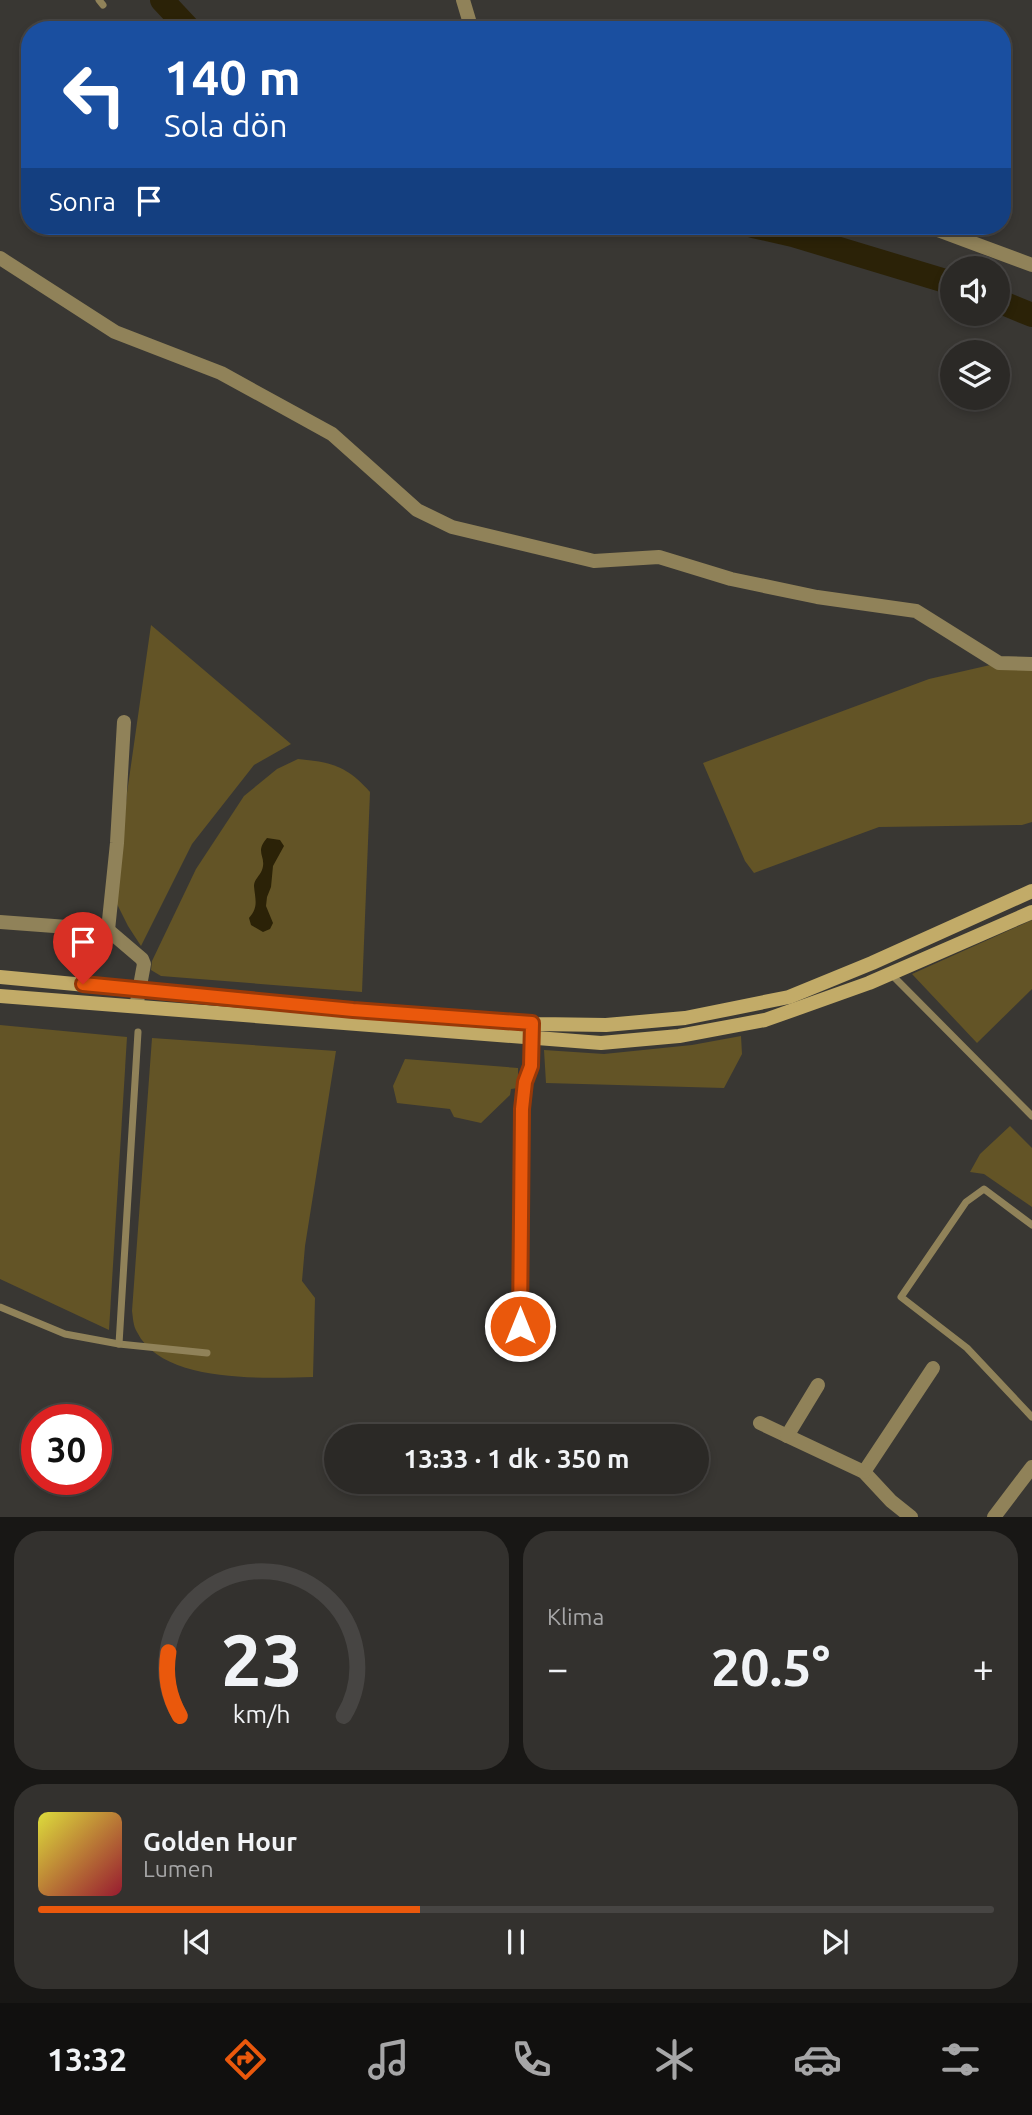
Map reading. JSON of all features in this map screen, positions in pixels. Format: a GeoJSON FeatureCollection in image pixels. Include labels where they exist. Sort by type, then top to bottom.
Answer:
{"type":"FeatureCollection","features":[{"type":"Feature","properties":{"kind":"main road"},"geometry":{"type":"LineString","coordinates":[[0,996],[532,1031],[685,1018],[789,998],[1032,891]]}},
{"type":"Feature","properties":{"kind":"main road"},"geometry":{"type":"LineString","coordinates":[[0,977],[353,1010],[532,1031],[601,1043],[679,1036],[765,1020],[891,974],[1032,912]]}},
{"type":"Feature","properties":{"kind":"street"},"geometry":{"type":"LineString","coordinates":[[463,0],[468,21]]}},
{"type":"Feature","properties":{"kind":"street"},"geometry":{"type":"LineString","coordinates":[[951,235],[1032,265]]}},
{"type":"Feature","properties":{"kind":"street"},"geometry":{"type":"LineString","coordinates":[[0,258],[115,332],[220,373],[332,434],[417,510],[452,527],[594,561],[659,557],[731,579],[768,587],[916,611],[999,663],[1032,664]]}},
{"type":"Feature","properties":{"kind":"street"},"geometry":{"type":"LineString","coordinates":[[108,930],[117,843],[124,722]]}},
{"type":"Feature","properties":{"kind":"street"},"geometry":{"type":"LineString","coordinates":[[0,922],[108,930],[142,959],[144,964],[137,1007]]}},
{"type":"Feature","properties":{"kind":"street"},"geometry":{"type":"LineString","coordinates":[[520,1326],[522,1109],[525,1082],[531,1066],[532,1031]]}},
{"type":"Feature","properties":{"kind":"street"},"geometry":{"type":"LineString","coordinates":[[864,1472],[933,1368]]}},
{"type":"Feature","properties":{"kind":"street"},"geometry":{"type":"LineString","coordinates":[[787,1436],[818,1385]]}},
{"type":"Feature","properties":{"kind":"street"},"geometry":{"type":"LineString","coordinates":[[760,1423],[864,1472],[891,1501],[911,1517]]}},
{"type":"Feature","properties":{"kind":"street"},"geometry":{"type":"LineString","coordinates":[[993,1517],[1032,1467]]}},
{"type":"Feature","properties":{"kind":"lane"},"geometry":{"type":"LineString","coordinates":[[891,974],[1032,1116]]}},
{"type":"Feature","properties":{"kind":"lane"},"geometry":{"type":"LineString","coordinates":[[119,1344],[138,1032]]}},
{"type":"Feature","properties":{"kind":"lane"},"geometry":{"type":"LineString","coordinates":[[1032,1225],[984,1189],[966,1202],[901,1297],[967,1348],[1032,1418]]}},
{"type":"Feature","properties":{"kind":"lane"},"geometry":{"type":"LineString","coordinates":[[0,1307],[65,1334],[119,1344],[207,1353]]}},
{"type":"Feature","properties":{"kind":"shaded area"},"geometry":{"type":"Polygon","coordinates":[[[151,625],[291,744],[254,765],[192,844],[141,946],[116,902],[127,793],[151,625]]]}},
{"type":"Feature","properties":{"kind":"shaded area"},"geometry":{"type":"Polygon","coordinates":[[[999,663],[1032,664],[1032,822],[1022,825],[879,827],[754,873],[745,861],[703,763],[929,679],[999,663]]]}},
{"type":"Feature","properties":{"kind":"shaded area"},"geometry":{"type":"Polygon","coordinates":[[[298,759],[338,767],[354,776],[370,792],[362,992],[161,976],[151,970],[152,961],[196,869],[244,796],[277,769],[298,759]]]}},
{"type":"Feature","properties":{"kind":"shaded area"},"geometry":{"type":"Polygon","coordinates":[[[267,838],[280,840],[284,846],[273,866],[267,897],[266,906],[273,923],[270,929],[263,932],[251,925],[249,918],[255,906],[254,884],[263,865],[261,847],[267,838]]]}},
{"type":"Feature","properties":{"kind":"shaded area"},"geometry":{"type":"Polygon","coordinates":[[[1032,920],[1032,989],[977,1043],[912,974],[1032,920]]]}},
{"type":"Feature","properties":{"kind":"shaded area"},"geometry":{"type":"Polygon","coordinates":[[[0,1025],[127,1037],[109,1330],[0,1279],[0,1025]]]}},
{"type":"Feature","properties":{"kind":"shaded area"},"geometry":{"type":"Polygon","coordinates":[[[741,1036],[742,1054],[724,1088],[546,1083],[544,1050],[604,1054],[692,1045],[741,1036]]]}},
{"type":"Feature","properties":{"kind":"shaded area"},"geometry":{"type":"Polygon","coordinates":[[[152,1038],[336,1051],[305,1246],[302,1281],[315,1298],[313,1377],[243,1377],[191,1369],[169,1361],[150,1349],[136,1330],[132,1311],[152,1038]]]}},
{"type":"Feature","properties":{"kind":"shaded area"},"geometry":{"type":"Polygon","coordinates":[[[405,1059],[518,1068],[518,1088],[511,1089],[510,1095],[481,1123],[454,1117],[450,1109],[397,1103],[393,1086],[405,1059]]]}},
{"type":"Feature","properties":{"kind":"shaded area"},"geometry":{"type":"Polygon","coordinates":[[[1010,1126],[1032,1148],[1032,1207],[984,1174],[970,1172],[980,1154],[1010,1126]]]}},
{"type":"Feature","properties":{"kind":"waterway"},"geometry":{"type":"LineString","coordinates":[[162,0],[182,21]]}},
{"type":"Feature","properties":{"kind":"waterway"},"geometry":{"type":"LineString","coordinates":[[793,235],[940,279]]}},
{"type":"Feature","properties":{"kind":"waterway"},"geometry":{"type":"LineString","coordinates":[[1010,306],[1032,315]]}},
{"type":"Feature","properties":{"kind":"route"},"geometry":{"type":"LineString","coordinates":[[83,984],[353,1010],[532,1023],[531,1066],[525,1082],[522,1109],[520,1326]]}}]}
